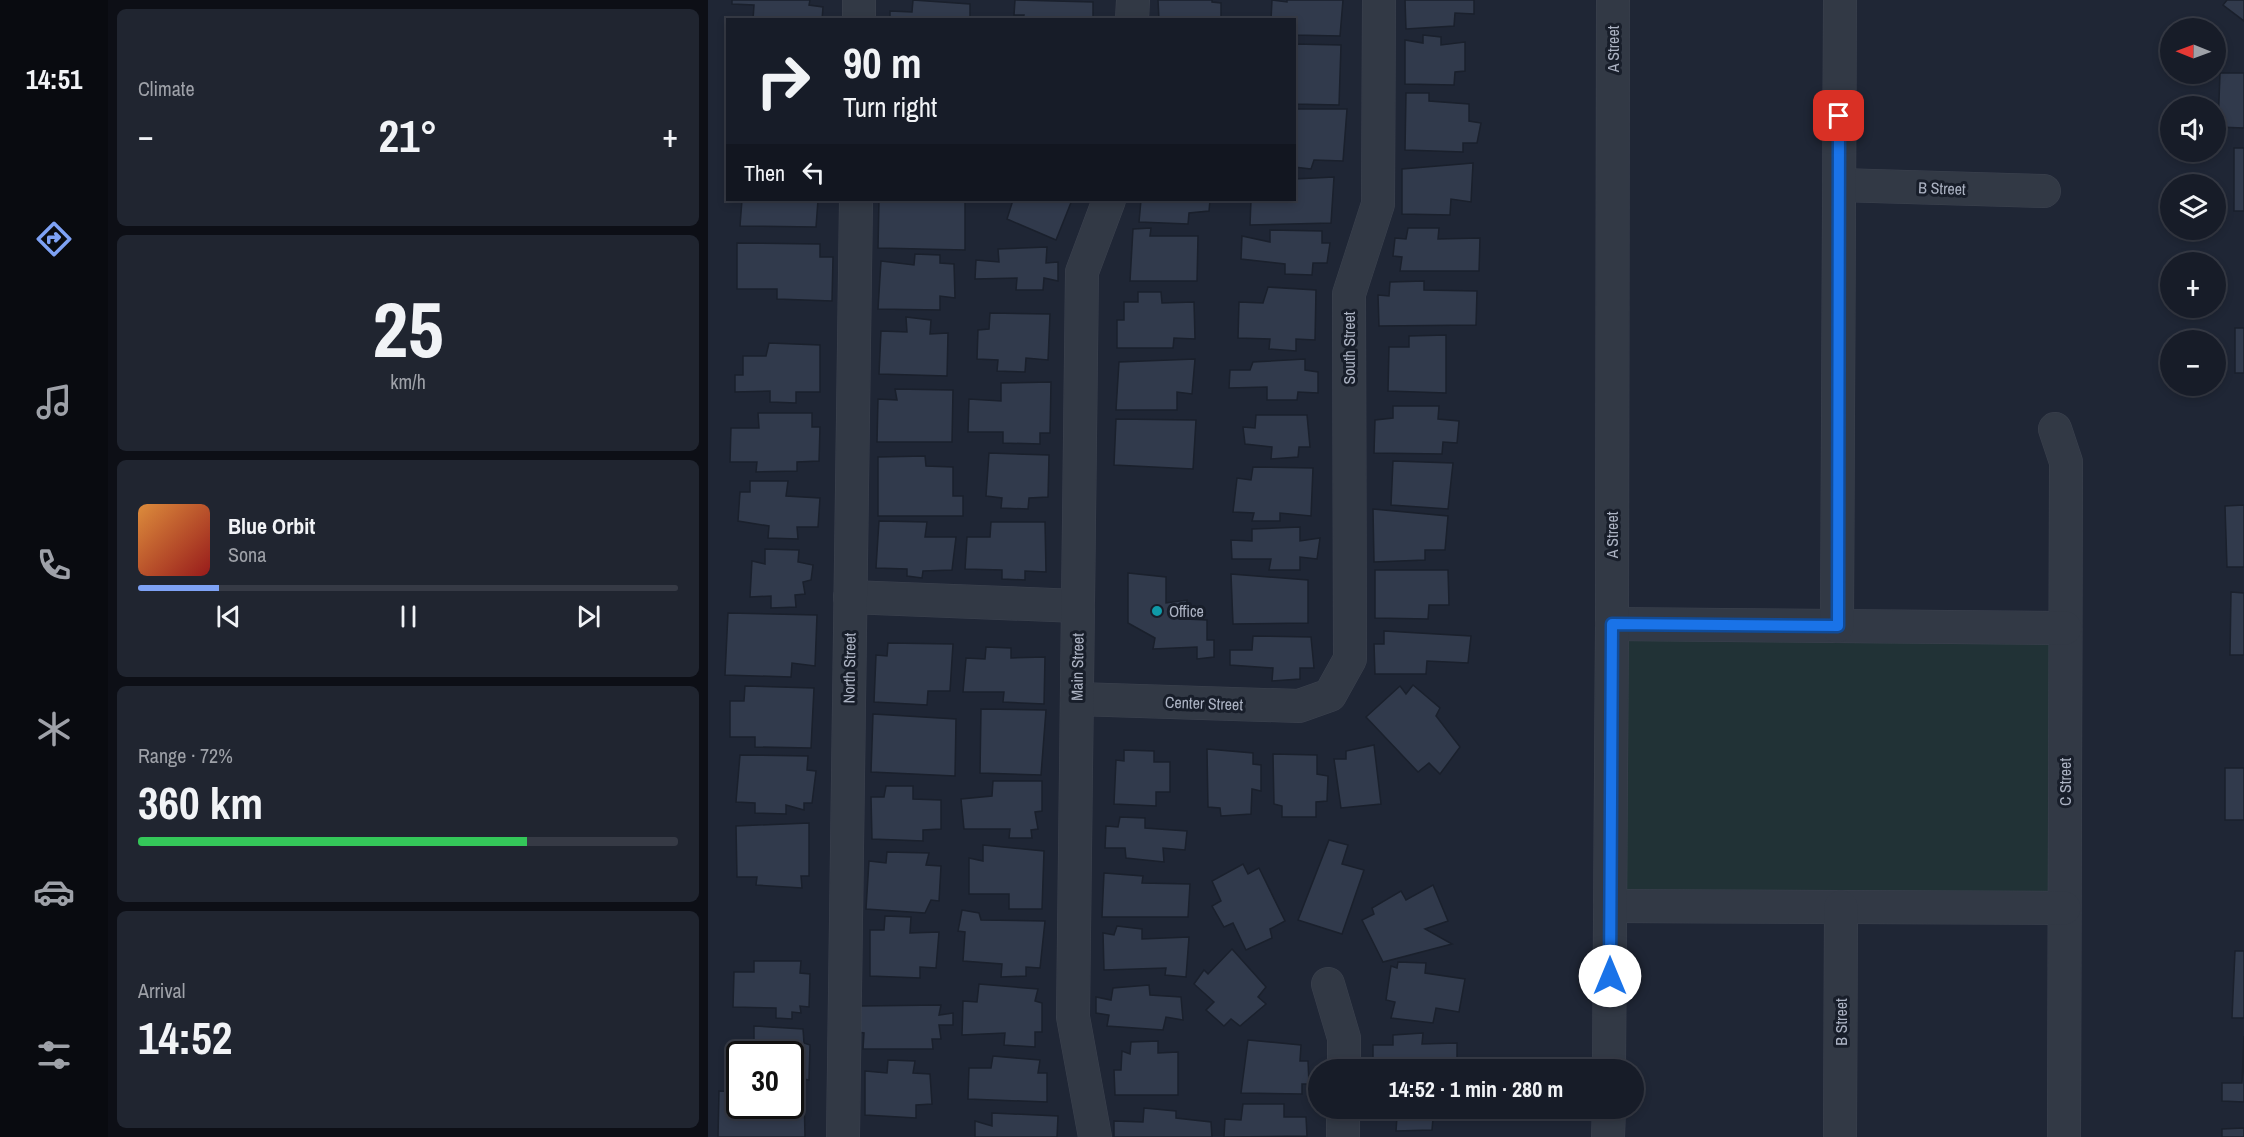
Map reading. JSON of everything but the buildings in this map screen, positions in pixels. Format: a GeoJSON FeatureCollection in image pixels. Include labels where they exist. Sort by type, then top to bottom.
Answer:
{"type":"FeatureCollection","features":[{"type":"Feature","properties":{"kind":"street"},"geometry":{"type":"LineString","coordinates":[[859,18],[860,0]]}},
{"type":"Feature","properties":{"kind":"street"},"geometry":{"type":"LineString","coordinates":[[1132,18],[1133,0]]}},
{"type":"Feature","properties":{"kind":"street","name":"South Street"},"geometry":{"type":"LineString","coordinates":[[1330,695],[1350,659],[1348,294],[1378,204],[1379,0]]}},
{"type":"Feature","properties":{"kind":"street","name":"A Street"},"geometry":{"type":"LineString","coordinates":[[1609,1059],[1613,0]]}},
{"type":"Feature","properties":{"kind":"street"},"geometry":{"type":"LineString","coordinates":[[1838,626],[1840,0]]}},
{"type":"Feature","properties":{"kind":"street","name":"B Street"},"geometry":{"type":"LineString","coordinates":[[1839,185],[2044,191]]}},
{"type":"Feature","properties":{"kind":"street","name":"North Street"},"geometry":{"type":"LineString","coordinates":[[843,1137],[856,201]]}},
{"type":"Feature","properties":{"kind":"street","name":"Main Street"},"geometry":{"type":"LineString","coordinates":[[1095,1137],[1073,1017],[1082,272],[1109,201]]}},
{"type":"Feature","properties":{"kind":"street","name":"C Street"},"geometry":{"type":"LineString","coordinates":[[2055,429],[2066,462],[2064,1137]]}},
{"type":"Feature","properties":{"kind":"street"},"geometry":{"type":"LineString","coordinates":[[850,597],[1078,606]]}},
{"type":"Feature","properties":{"kind":"street"},"geometry":{"type":"LineString","coordinates":[[1612,624],[2065,628]]}},
{"type":"Feature","properties":{"kind":"street","name":"Center Street"},"geometry":{"type":"LineString","coordinates":[[1077,699],[1299,706],[1330,695]]}},
{"type":"Feature","properties":{"kind":"street"},"geometry":{"type":"LineString","coordinates":[[1610,906],[2064,908]]}},
{"type":"Feature","properties":{"kind":"street","name":"B Street"},"geometry":{"type":"LineString","coordinates":[[1840,1137],[1841,907]]}},
{"type":"Feature","properties":{"kind":"street"},"geometry":{"type":"LineString","coordinates":[[1328,984],[1344,1038],[1344,1059]]}},
{"type":"Feature","properties":{"kind":"street"},"geometry":{"type":"LineString","coordinates":[[1343,1119],[1343,1137]]}},
{"type":"Feature","properties":{"kind":"street"},"geometry":{"type":"LineString","coordinates":[[1608,1137],[1609,1119]]}},
{"type":"Feature","properties":{"kind":"shaded area"},"geometry":{"type":"Polygon","coordinates":[[[1627,632],[2052,636],[2051,903],[1621,899],[1627,632]]]}},
{"type":"Feature","properties":{"kind":"place","name":"Office"},"geometry":{"type":"Point","coordinates":[1157,611]}},
{"type":"Feature","properties":{"kind":"route"},"geometry":{"type":"LineString","coordinates":[[1610,976],[1612,624],[1838,626],[1839,116]]}}]}
